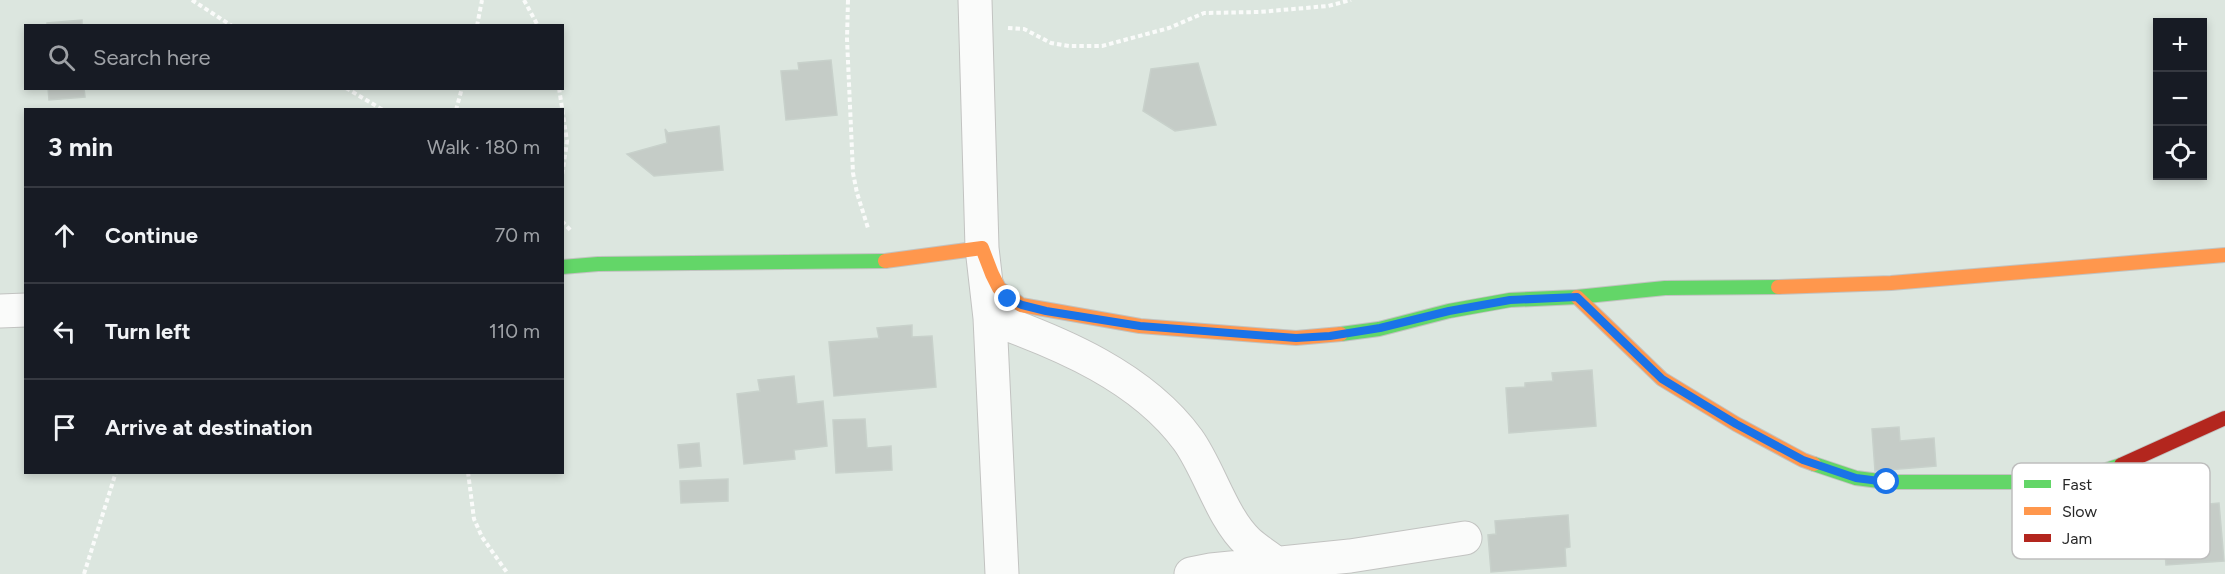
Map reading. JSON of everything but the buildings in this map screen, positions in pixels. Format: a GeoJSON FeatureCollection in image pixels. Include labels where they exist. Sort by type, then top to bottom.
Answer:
{"type":"FeatureCollection","features":[{"type":"Feature","properties":{"kind":"street"},"geometry":{"type":"LineString","coordinates":[[976,13],[982,249],[990,318],[1002,574]]}},
{"type":"Feature","properties":{"kind":"street"},"geometry":{"type":"LineString","coordinates":[[564,267],[598,264],[883,261],[982,249]]}},
{"type":"Feature","properties":{"kind":"street"},"geometry":{"type":"LineString","coordinates":[[982,249],[1000,291],[1008,299],[1022,305],[1140,326],[1296,338],[1330,336],[1380,328],[1449,311],[1510,300],[1577,297],[1665,288],[1798,287],[1891,283],[2225,255]]}},
{"type":"Feature","properties":{"kind":"street"},"geometry":{"type":"LineString","coordinates":[[1577,297],[1662,379],[1736,424],[1803,460],[1856,478],[1887,482],[2012,482]]}},
{"type":"Feature","properties":{"kind":"street"},"geometry":{"type":"LineString","coordinates":[[0,312],[24,310]]}},
{"type":"Feature","properties":{"kind":"street"},"geometry":{"type":"LineString","coordinates":[[990,318],[1045,338],[1146,394],[1170,417],[1190,442],[1233,522],[1247,541],[1277,564]]}},
{"type":"Feature","properties":{"kind":"street"},"geometry":{"type":"LineString","coordinates":[[2126,463],[2225,418]]}},
{"type":"Feature","properties":{"kind":"street"},"geometry":{"type":"LineString","coordinates":[[1191,574],[1350,556],[1465,538]]}},
{"type":"Feature","properties":{"kind":"path"},"geometry":{"type":"LineString","coordinates":[[192,0],[229,24]]}},
{"type":"Feature","properties":{"kind":"path"},"geometry":{"type":"LineString","coordinates":[[477,24],[482,0]]}},
{"type":"Feature","properties":{"kind":"path"},"geometry":{"type":"LineString","coordinates":[[524,0],[537,24]]}},
{"type":"Feature","properties":{"kind":"path"},"geometry":{"type":"LineString","coordinates":[[848,0],[847,39],[853,173],[857,194],[872,239],[883,261]]}},
{"type":"Feature","properties":{"kind":"path"},"geometry":{"type":"LineString","coordinates":[[976,13],[1024,29],[1051,43],[1069,46],[1102,46],[1169,28],[1204,13],[1259,12],[1328,6],[1351,0]]}},
{"type":"Feature","properties":{"kind":"path"},"geometry":{"type":"LineString","coordinates":[[349,90],[379,108]]}},
{"type":"Feature","properties":{"kind":"path"},"geometry":{"type":"LineString","coordinates":[[457,108],[461,90]]}},
{"type":"Feature","properties":{"kind":"path"},"geometry":{"type":"LineString","coordinates":[[559,90],[562,108]]}},
{"type":"Feature","properties":{"kind":"path"},"geometry":{"type":"LineString","coordinates":[[564,121],[567,141],[564,162]]}},
{"type":"Feature","properties":{"kind":"path"},"geometry":{"type":"LineString","coordinates":[[84,574],[115,474]]}},
{"type":"Feature","properties":{"kind":"path"},"geometry":{"type":"LineString","coordinates":[[468,474],[474,519],[482,537],[508,574]]}},
{"type":"Feature","properties":{"kind":"traffic: fast"},"geometry":{"type":"LineString","coordinates":[[564,267],[598,264],[885,261]]}},
{"type":"Feature","properties":{"kind":"traffic: fast"},"geometry":{"type":"LineString","coordinates":[[1341,334],[1379,329],[1449,311],[1510,300],[1577,297],[1665,288],[1778,287]]}},
{"type":"Feature","properties":{"kind":"traffic: fast"},"geometry":{"type":"LineString","coordinates":[[1814,464],[1856,478],[1887,482],[2012,482]]}},
{"type":"Feature","properties":{"kind":"traffic: slow"},"geometry":{"type":"LineString","coordinates":[[885,261],[982,248],[999,288],[1021,305],[1140,326],[1296,338],[1341,334]]}},
{"type":"Feature","properties":{"kind":"traffic: slow"},"geometry":{"type":"LineString","coordinates":[[1778,287],[1891,283],[2225,255]]}},
{"type":"Feature","properties":{"kind":"traffic: slow"},"geometry":{"type":"LineString","coordinates":[[1577,297],[1662,379],[1736,424],[1814,464]]}},
{"type":"Feature","properties":{"kind":"traffic: jam"},"geometry":{"type":"LineString","coordinates":[[2125,463],[2225,418]]}},
{"type":"Feature","properties":{"kind":"route"},"geometry":{"type":"LineString","coordinates":[[1008,299],[1046,311],[1140,326],[1296,338],[1330,336],[1380,328],[1449,311],[1510,300],[1577,297],[1662,379],[1736,424],[1803,460],[1856,478],[1887,482]]}}]}
